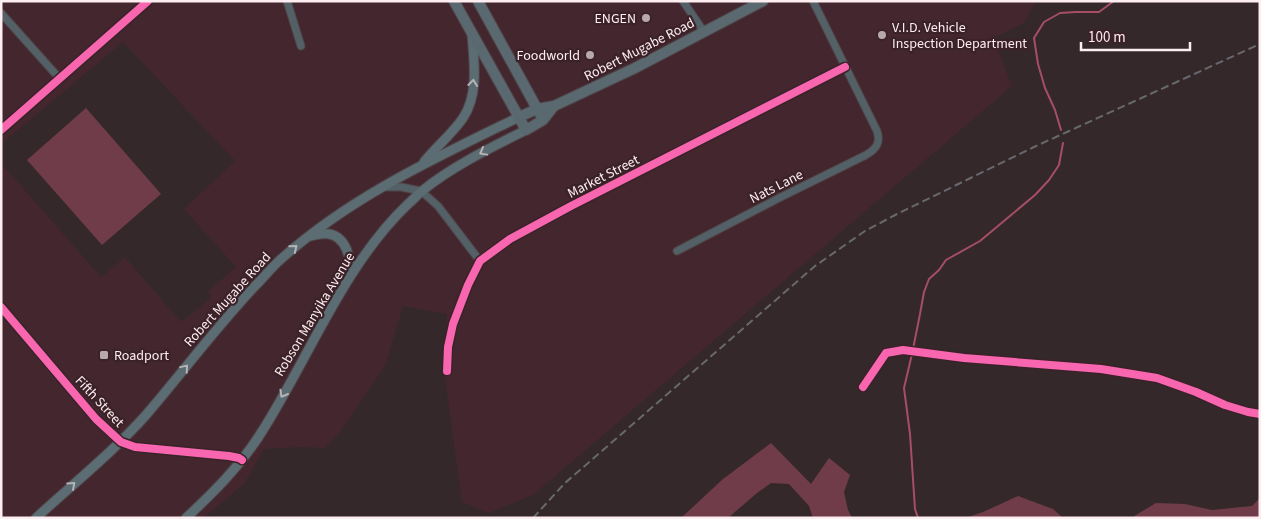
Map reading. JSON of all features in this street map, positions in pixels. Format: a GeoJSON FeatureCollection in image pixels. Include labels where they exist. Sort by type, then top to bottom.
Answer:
{"type":"FeatureCollection","features":[{"type":"Feature","properties":{"kind":"main road"},"geometry":{"type":"LineString","coordinates":[[454,1],[526,130]]}},
{"type":"Feature","properties":{"kind":"main road"},"geometry":{"type":"LineString","coordinates":[[478,1],[543,120]]}},
{"type":"Feature","properties":{"kind":"main road","name":"Robert Mugabe Road"},"geometry":{"type":"LineString","coordinates":[[36,518],[121,442],[146,415],[240,302],[279,261],[344,209],[420,166],[536,108],[554,106],[635,68],[763,1]]}},
{"type":"Feature","properties":{"kind":"main road"},"geometry":{"type":"LineString","coordinates":[[420,166],[464,118],[470,104],[474,74],[472,33]]}},
{"type":"Feature","properties":{"kind":"main road","name":"Robert Mugabe Road"},"geometry":{"type":"LineString","coordinates":[[543,120],[554,106]]}},
{"type":"Feature","properties":{"kind":"main road","name":"Robson Manyika Avenue"},"geometry":{"type":"LineString","coordinates":[[186,518],[212,494],[242,460],[261,433],[352,273],[386,227],[421,191],[452,170],[543,120]]}},
{"type":"Feature","properties":{"kind":"main road"},"geometry":{"type":"LineString","coordinates":[[309,236],[324,234],[338,238],[347,250],[352,273]]}},
{"type":"Feature","properties":{"kind":"street"},"geometry":{"type":"LineString","coordinates":[[1,130],[148,1]]}},
{"type":"Feature","properties":{"kind":"street"},"geometry":{"type":"LineString","coordinates":[[287,1],[301,46]]}},
{"type":"Feature","properties":{"kind":"street"},"geometry":{"type":"LineString","coordinates":[[683,1],[704,32]]}},
{"type":"Feature","properties":{"kind":"street"},"geometry":{"type":"LineString","coordinates":[[813,1],[844,67]]}},
{"type":"Feature","properties":{"kind":"street"},"geometry":{"type":"LineString","coordinates":[[1,13],[60,79]]}},
{"type":"Feature","properties":{"kind":"street","name":"Nats Lane"},"geometry":{"type":"LineString","coordinates":[[677,251],[778,198],[866,155],[876,148],[879,138],[877,131],[844,67]]}},
{"type":"Feature","properties":{"kind":"street","name":"Market Street"},"geometry":{"type":"LineString","coordinates":[[447,371],[448,347],[453,324],[468,285],[480,261],[510,239],[562,210],[844,67]]}},
{"type":"Feature","properties":{"kind":"street"},"geometry":{"type":"LineString","coordinates":[[384,187],[402,186],[421,191],[438,206],[480,261]]}},
{"type":"Feature","properties":{"kind":"street","name":"Fifth Street"},"geometry":{"type":"LineString","coordinates":[[1,306],[96,419],[121,442],[135,447],[229,456],[242,460]]}},
{"type":"Feature","properties":{"kind":"street"},"geometry":{"type":"LineString","coordinates":[[863,387],[886,353],[903,350],[964,358],[1101,369],[1157,378],[1225,405],[1260,414]]}},
{"type":"Feature","properties":{"kind":"shaded area"},"geometry":{"type":"Polygon","coordinates":[[[1,1],[1036,1],[1024,23],[993,38],[1012,86],[533,495],[489,513],[462,502],[444,370],[447,314],[403,306],[385,366],[339,433],[325,448],[264,449],[244,484],[203,518],[1,518],[1,163],[101,277],[125,257],[181,322],[211,298],[208,291],[236,267],[184,209],[235,161],[123,42],[1,144],[1,1]]]}},
{"type":"Feature","properties":{"kind":"shaded area"},"geometry":{"type":"Polygon","coordinates":[[[86,108],[161,194],[102,245],[27,160],[86,108]]]}},
{"type":"Feature","properties":{"kind":"shaded area"},"geometry":{"type":"Polygon","coordinates":[[[771,443],[811,484],[829,458],[850,475],[844,492],[852,518],[813,518],[809,506],[789,484],[771,483],[728,518],[681,518],[723,479],[771,443]]]}},
{"type":"Feature","properties":{"kind":"shaded area"},"geometry":{"type":"Polygon","coordinates":[[[1018,496],[1053,509],[1063,518],[965,518],[983,512],[1018,496]]]}},
{"type":"Feature","properties":{"kind":"shaded area"},"geometry":{"type":"Polygon","coordinates":[[[1260,498],[1260,518],[1131,518],[1156,503],[1185,504],[1212,510],[1252,506],[1260,498]]]}},
{"type":"Feature","properties":{"kind":"waterway"},"geometry":{"type":"LineString","coordinates":[[1061,130],[1055,110],[1045,88],[1038,64],[1034,38],[1044,22],[1060,13],[1099,12],[1114,1]]}},
{"type":"Feature","properties":{"kind":"waterway"},"geometry":{"type":"LineString","coordinates":[[913,349],[924,292],[929,279],[946,260],[980,241],[1035,195],[1049,180],[1059,165],[1063,143]]}},
{"type":"Feature","properties":{"kind":"waterway"},"geometry":{"type":"LineString","coordinates":[[912,354],[904,388],[910,434],[915,509],[918,518]]}},
{"type":"Feature","properties":{"kind":"railway"},"geometry":{"type":"LineString","coordinates":[[533,518],[565,483],[815,266],[865,231],[1034,147],[1260,44]]}},
{"type":"Feature","properties":{"kind":"cycle path"},"geometry":{"type":"LineString","coordinates":[[1,130],[148,1]]}},
{"type":"Feature","properties":{"kind":"cycle path"},"geometry":{"type":"LineString","coordinates":[[447,371],[448,347],[453,324],[468,285],[480,261],[510,239],[571,206],[845,67]]}},
{"type":"Feature","properties":{"kind":"cycle path"},"geometry":{"type":"LineString","coordinates":[[1,307],[96,419],[121,442],[135,447],[229,456],[242,460]]}},
{"type":"Feature","properties":{"kind":"cycle path"},"geometry":{"type":"LineString","coordinates":[[863,387],[886,353],[903,350],[964,358],[1101,369],[1157,378],[1225,405],[1260,414]]}},
{"type":"Feature","properties":{"kind":"place","name":"ENGEN"},"geometry":{"type":"Point","coordinates":[646,18]}},
{"type":"Feature","properties":{"kind":"place","name":"V.I.D. Vehicle Inspection Department"},"geometry":{"type":"Point","coordinates":[882,35]}},
{"type":"Feature","properties":{"kind":"place","name":"Foodworld"},"geometry":{"type":"Point","coordinates":[590,55]}},
{"type":"Feature","properties":{"kind":"place","name":"Roadport"},"geometry":{"type":"Point","coordinates":[104,355]}}]}
